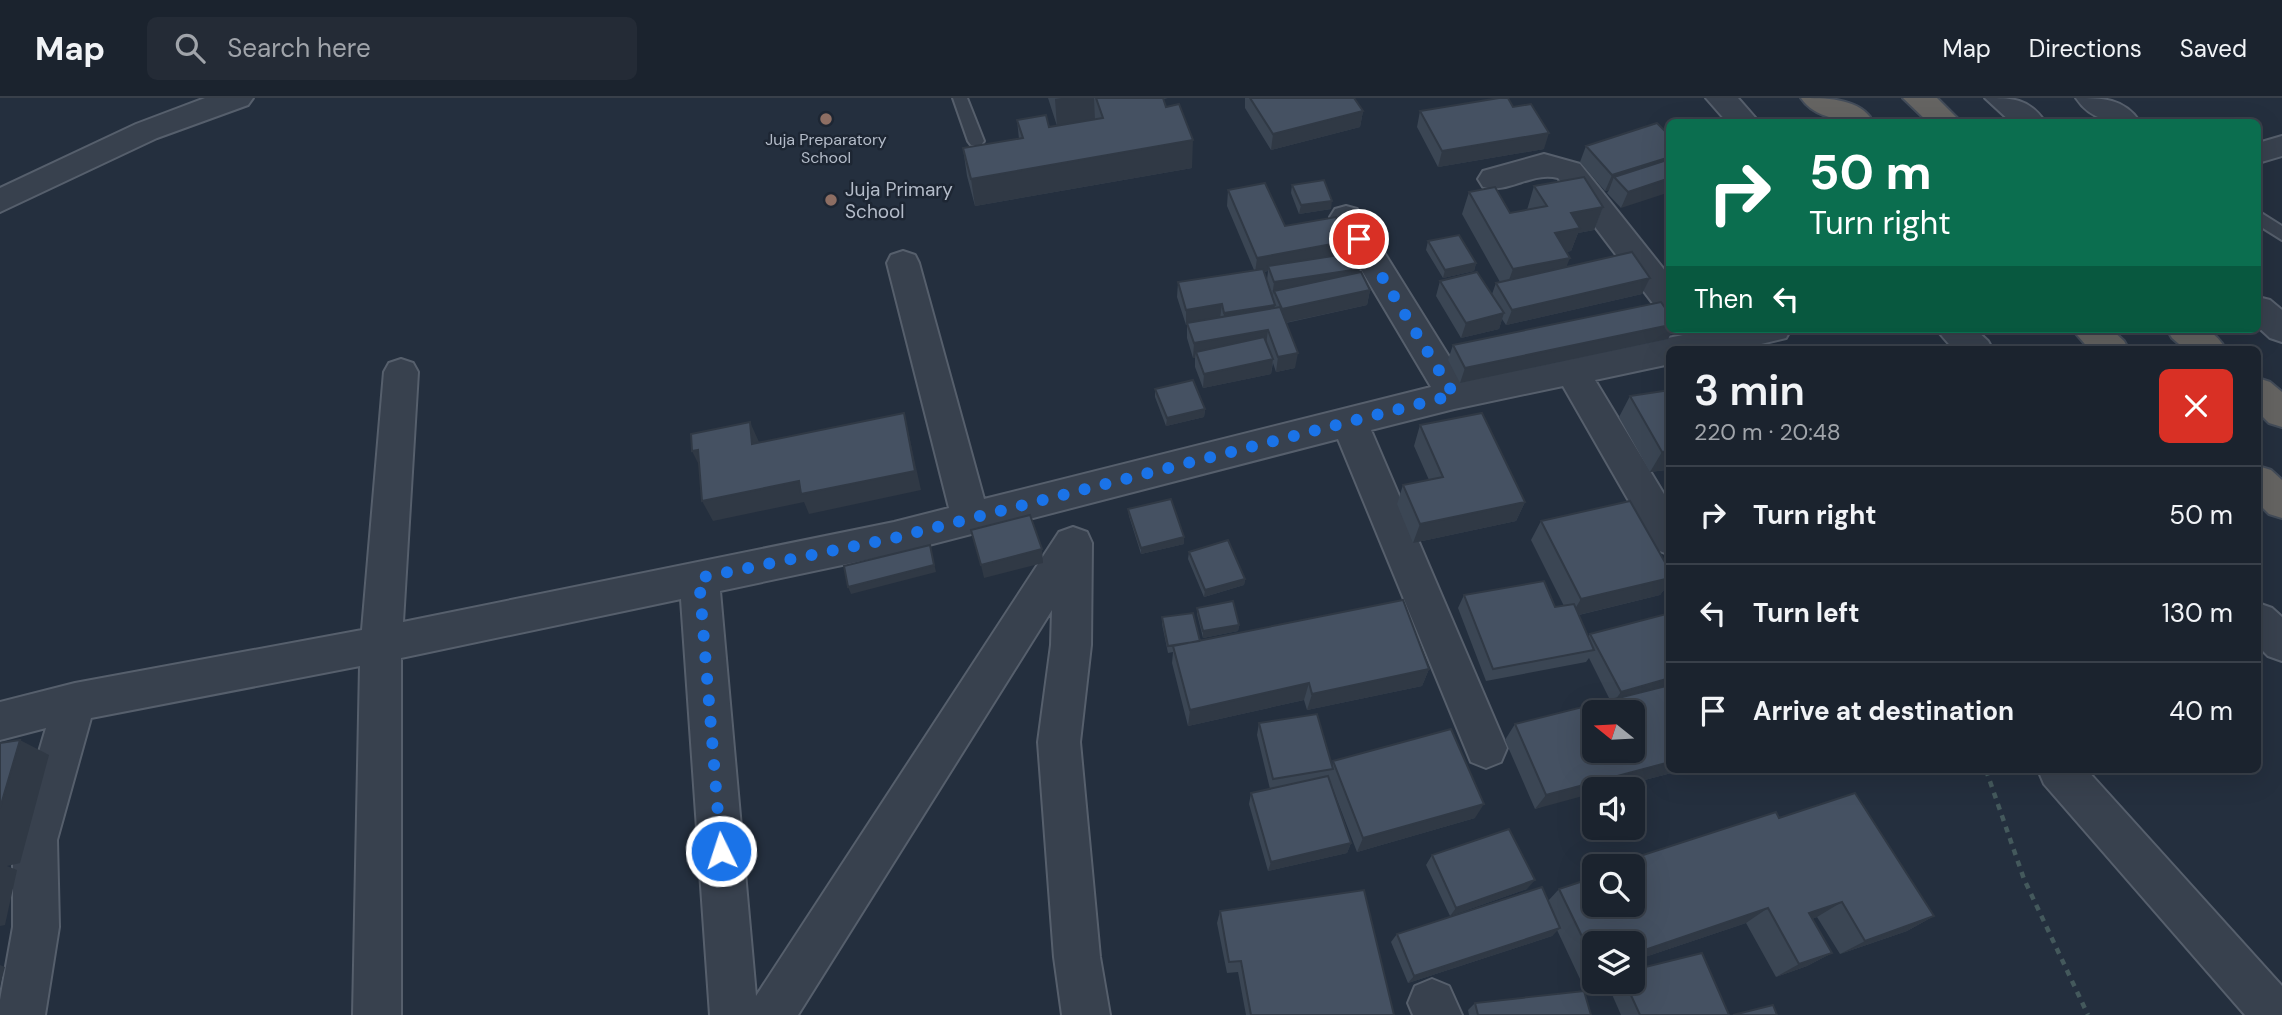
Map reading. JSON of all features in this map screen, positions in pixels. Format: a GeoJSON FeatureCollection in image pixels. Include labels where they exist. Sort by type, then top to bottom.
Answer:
{"type":"FeatureCollection","features":[{"type":"Feature","properties":{"kind":"highway"},"geometry":{"type":"LineString","coordinates":[[1816,98],[1849,113]]}},
{"type":"Feature","properties":{"kind":"highway"},"geometry":{"type":"LineString","coordinates":[[1918,98],[1942,119]]}},
{"type":"Feature","properties":{"kind":"highway"},"geometry":{"type":"LineString","coordinates":[[2093,333],[2108,346]]}},
{"type":"Feature","properties":{"kind":"highway"},"geometry":{"type":"LineString","coordinates":[[2189,333],[2204,346]]}},
{"type":"Feature","properties":{"kind":"highway"},"geometry":{"type":"LineString","coordinates":[[2261,395],[2282,413]]}},
{"type":"Feature","properties":{"kind":"highway"},"geometry":{"type":"LineString","coordinates":[[2261,484],[2282,503]]}},
{"type":"Feature","properties":{"kind":"street"},"geometry":{"type":"LineString","coordinates":[[0,201],[162,123],[238,98]]}},
{"type":"Feature","properties":{"kind":"street"},"geometry":{"type":"LineString","coordinates":[[1721,98],[1741,119]]}},
{"type":"Feature","properties":{"kind":"street"},"geometry":{"type":"LineString","coordinates":[[2000,98],[2026,119]]}},
{"type":"Feature","properties":{"kind":"street"},"geometry":{"type":"LineString","coordinates":[[2091,98],[2121,119]]}},
{"type":"Feature","properties":{"kind":"street"},"geometry":{"type":"LineString","coordinates":[[2261,152],[2282,146]]}},
{"type":"Feature","properties":{"kind":"street"},"geometry":{"type":"LineString","coordinates":[[1494,178],[1544,164],[1569,171],[1666,296]]}},
{"type":"Feature","properties":{"kind":"street"},"geometry":{"type":"LineString","coordinates":[[1346,217],[1454,395]]}},
{"type":"Feature","properties":{"kind":"street"},"geometry":{"type":"LineString","coordinates":[[903,263],[970,517]]}},
{"type":"Feature","properties":{"kind":"street"},"geometry":{"type":"LineString","coordinates":[[2261,312],[2282,329]]}},
{"type":"Feature","properties":{"kind":"street"},"geometry":{"type":"LineString","coordinates":[[1697,344],[1753,333]]}},
{"type":"Feature","properties":{"kind":"street"},"geometry":{"type":"LineString","coordinates":[[1957,333],[1972,346]]}},
{"type":"Feature","properties":{"kind":"street"},"geometry":{"type":"LineString","coordinates":[[0,721],[75,702],[381,645],[894,538],[1454,395],[1666,351]]}},
{"type":"Feature","properties":{"kind":"street"},"geometry":{"type":"LineString","coordinates":[[377,1015],[381,645],[401,372]]}},
{"type":"Feature","properties":{"kind":"street"},"geometry":{"type":"LineString","coordinates":[[1573,372],[1666,532]]}},
{"type":"Feature","properties":{"kind":"street"},"geometry":{"type":"LineString","coordinates":[[1349,421],[1486,748]]}},
{"type":"Feature","properties":{"kind":"street"},"geometry":{"type":"LineString","coordinates":[[1080,490],[1073,543],[1071,645],[1059,742],[1077,957],[1086,1015]]}},
{"type":"Feature","properties":{"kind":"street"},"geometry":{"type":"LineString","coordinates":[[771,1015],[1073,543]]}},
{"type":"Feature","properties":{"kind":"street"},"geometry":{"type":"LineString","coordinates":[[699,578],[734,1015]]}},
{"type":"Feature","properties":{"kind":"street"},"geometry":{"type":"LineString","coordinates":[[2261,623],[2282,643]]}},
{"type":"Feature","properties":{"kind":"street"},"geometry":{"type":"LineString","coordinates":[[21,1015],[36,927],[36,841],[75,702]]}},
{"type":"Feature","properties":{"kind":"street"},"geometry":{"type":"LineString","coordinates":[[2062,773],[2276,1015]]}},
{"type":"Feature","properties":{"kind":"lane"},"geometry":{"type":"LineString","coordinates":[[960,98],[976,141]]}},
{"type":"Feature","properties":{"kind":"lane"},"geometry":{"type":"LineString","coordinates":[[2261,219],[2282,234]]}},
{"type":"Feature","properties":{"kind":"path"},"geometry":{"type":"LineString","coordinates":[[1987,773],[2024,879],[2088,1015]]}},
{"type":"Feature","properties":{"kind":"building"},"geometry":{"type":"Polygon","coordinates":[[[1096,98],[1163,98],[1166,107],[1179,104],[1193,140],[971,179],[963,148],[1023,138],[1017,120],[1046,115],[1049,127],[1103,118],[1096,98]]]}},
{"type":"Feature","properties":{"kind":"building"},"geometry":{"type":"Polygon","coordinates":[[[1250,98],[1354,98],[1363,111],[1273,134],[1250,98]]]}},
{"type":"Feature","properties":{"kind":"building"},"geometry":{"type":"Polygon","coordinates":[[[1508,98],[1513,107],[1531,104],[1549,133],[1442,151],[1420,111],[1508,98]]]}},
{"type":"Feature","properties":{"kind":"building"},"geometry":{"type":"Polygon","coordinates":[[[1657,123],[1666,132],[1666,158],[1612,175],[1586,146],[1657,123]]]}},
{"type":"Feature","properties":{"kind":"building"},"geometry":{"type":"Polygon","coordinates":[[[1666,160],[1666,179],[1628,192],[1614,177],[1666,160]]]}},
{"type":"Feature","properties":{"kind":"building"},"geometry":{"type":"Polygon","coordinates":[[[1584,177],[1603,207],[1571,213],[1580,228],[1555,233],[1570,258],[1513,269],[1469,192],[1495,187],[1510,213],[1547,206],[1534,186],[1584,177]]]}},
{"type":"Feature","properties":{"kind":"building"},"geometry":{"type":"Polygon","coordinates":[[[1324,180],[1332,201],[1301,205],[1292,185],[1324,180]]]}},
{"type":"Feature","properties":{"kind":"building"},"geometry":{"type":"Polygon","coordinates":[[[1265,183],[1285,226],[1336,217],[1348,241],[1257,258],[1228,190],[1265,183]]]}},
{"type":"Feature","properties":{"kind":"building"},"geometry":{"type":"Polygon","coordinates":[[[1459,235],[1476,263],[1445,270],[1428,241],[1459,235]]]}},
{"type":"Feature","properties":{"kind":"building"},"geometry":{"type":"Polygon","coordinates":[[[1632,252],[1650,278],[1512,310],[1496,283],[1632,252]]]}},
{"type":"Feature","properties":{"kind":"building"},"geometry":{"type":"Polygon","coordinates":[[[1352,253],[1359,269],[1274,282],[1268,266],[1352,253]]]}},
{"type":"Feature","properties":{"kind":"building"},"geometry":{"type":"Polygon","coordinates":[[[1263,269],[1275,305],[1224,313],[1222,304],[1186,310],[1178,282],[1263,269]]]}},
{"type":"Feature","properties":{"kind":"building"},"geometry":{"type":"Polygon","coordinates":[[[1361,272],[1370,290],[1282,309],[1274,291],[1361,272]]]}},
{"type":"Feature","properties":{"kind":"building"},"geometry":{"type":"Polygon","coordinates":[[[1477,272],[1504,313],[1466,323],[1440,281],[1477,272]]]}},
{"type":"Feature","properties":{"kind":"building"},"geometry":{"type":"Polygon","coordinates":[[[1661,302],[1666,309],[1666,326],[1465,368],[1453,345],[1661,302]]]}},
{"type":"Feature","properties":{"kind":"building"},"geometry":{"type":"Polygon","coordinates":[[[1280,307],[1298,353],[1278,357],[1268,330],[1194,343],[1187,323],[1280,307]]]}},
{"type":"Feature","properties":{"kind":"building"},"geometry":{"type":"Polygon","coordinates":[[[1264,337],[1273,359],[1204,374],[1196,352],[1264,337]]]}},
{"type":"Feature","properties":{"kind":"building"},"geometry":{"type":"Polygon","coordinates":[[[1193,380],[1205,409],[1167,418],[1155,389],[1193,380]]]}},
{"type":"Feature","properties":{"kind":"building"},"geometry":{"type":"Polygon","coordinates":[[[1666,391],[1666,452],[1662,452],[1630,396],[1666,391]]]}},
{"type":"Feature","properties":{"kind":"building"},"geometry":{"type":"Polygon","coordinates":[[[904,413],[915,471],[801,494],[799,481],[702,501],[698,450],[692,451],[691,434],[750,422],[752,444],[904,413]]]}},
{"type":"Feature","properties":{"kind":"building"},"geometry":{"type":"Polygon","coordinates":[[[1482,413],[1525,502],[1420,524],[1403,485],[1443,477],[1420,425],[1482,413]]]}},
{"type":"Feature","properties":{"kind":"building"},"geometry":{"type":"Polygon","coordinates":[[[1171,499],[1184,537],[1141,548],[1128,509],[1171,499]]]}},
{"type":"Feature","properties":{"kind":"building"},"geometry":{"type":"Polygon","coordinates":[[[1630,501],[1666,564],[1666,579],[1581,599],[1541,521],[1630,501]]]}},
{"type":"Feature","properties":{"kind":"building"},"geometry":{"type":"Polygon","coordinates":[[[1030,515],[1042,549],[981,565],[971,530],[1030,515]]]}},
{"type":"Feature","properties":{"kind":"building"},"geometry":{"type":"Polygon","coordinates":[[[1228,540],[1245,579],[1205,590],[1189,552],[1228,540]]]}},
{"type":"Feature","properties":{"kind":"building"},"geometry":{"type":"Polygon","coordinates":[[[930,545],[934,565],[848,587],[844,566],[930,545]]]}},
{"type":"Feature","properties":{"kind":"building"},"geometry":{"type":"Polygon","coordinates":[[[1544,581],[1555,607],[1574,604],[1594,650],[1493,669],[1464,595],[1544,581]]]}},
{"type":"Feature","properties":{"kind":"building"},"geometry":{"type":"Polygon","coordinates":[[[1403,600],[1429,669],[1312,694],[1309,683],[1190,710],[1173,646],[1403,600]]]}},
{"type":"Feature","properties":{"kind":"building"},"geometry":{"type":"Polygon","coordinates":[[[1233,601],[1239,625],[1203,631],[1197,608],[1233,601]]]}},
{"type":"Feature","properties":{"kind":"building"},"geometry":{"type":"Polygon","coordinates":[[[1193,613],[1200,641],[1168,646],[1162,617],[1193,613]]]}},
{"type":"Feature","properties":{"kind":"building"},"geometry":{"type":"Polygon","coordinates":[[[1666,614],[1666,679],[1621,692],[1590,634],[1666,614]]]}},
{"type":"Feature","properties":{"kind":"building"},"geometry":{"type":"Polygon","coordinates":[[[1666,686],[1666,763],[1614,777],[1582,777],[1582,785],[1546,795],[1515,724],[1582,707],[1582,763],[1645,763],[1645,700],[1610,700],[1666,686]]]}},
{"type":"Feature","properties":{"kind":"building"},"geometry":{"type":"Polygon","coordinates":[[[1317,714],[1333,769],[1273,779],[1259,723],[1317,714]]]}},
{"type":"Feature","properties":{"kind":"building"},"geometry":{"type":"Polygon","coordinates":[[[1451,729],[1484,804],[1363,838],[1333,761],[1451,729]]]}},
{"type":"Feature","properties":{"kind":"building"},"geometry":{"type":"Polygon","coordinates":[[[20,740],[0,808],[0,743],[20,740]]]}},
{"type":"Feature","properties":{"kind":"building"},"geometry":{"type":"Polygon","coordinates":[[[1328,776],[1351,843],[1271,862],[1251,793],[1328,776]]]}},
{"type":"Feature","properties":{"kind":"building"},"geometry":{"type":"Polygon","coordinates":[[[1855,793],[1934,916],[1865,941],[1842,902],[1809,913],[1832,953],[1799,964],[1768,908],[1645,950],[1645,931],[1582,931],[1582,936],[1559,889],[1582,881],[1582,917],[1645,917],[1645,854],[1776,812],[1779,818],[1855,793]]]}},
{"type":"Feature","properties":{"kind":"building"},"geometry":{"type":"Polygon","coordinates":[[[1509,829],[1535,880],[1456,908],[1432,855],[1509,829]]]}},
{"type":"Feature","properties":{"kind":"building"},"geometry":{"type":"Polygon","coordinates":[[[1542,887],[1560,928],[1414,976],[1397,934],[1542,887]]]}},
{"type":"Feature","properties":{"kind":"building"},"geometry":{"type":"Polygon","coordinates":[[[1364,890],[1394,1015],[1251,1015],[1241,961],[1229,962],[1220,911],[1364,890]]]}},
{"type":"Feature","properties":{"kind":"building"},"geometry":{"type":"Polygon","coordinates":[[[1702,953],[1729,1015],[1640,1015],[1630,994],[1645,994],[1645,967],[1702,953]]]}},
{"type":"Feature","properties":{"kind":"building"},"geometry":{"type":"Polygon","coordinates":[[[1582,991],[1591,1015],[1478,1015],[1475,1003],[1582,991]]]}},
{"type":"Feature","properties":{"kind":"building"},"geometry":{"type":"Polygon","coordinates":[[[1773,1005],[1777,1015],[1733,1015],[1773,1005]]]}},
{"type":"Feature","properties":{"kind":"place","name":"Juja Preparatory School"},"geometry":{"type":"Point","coordinates":[826,119]}},
{"type":"Feature","properties":{"kind":"place","name":"Juja Primary School"},"geometry":{"type":"Point","coordinates":[831,200]}},
{"type":"Feature","properties":{"kind":"route"},"geometry":{"type":"LineString","coordinates":[[721,851],[699,578],[894,538],[1454,395],[1359,239]]}}]}
